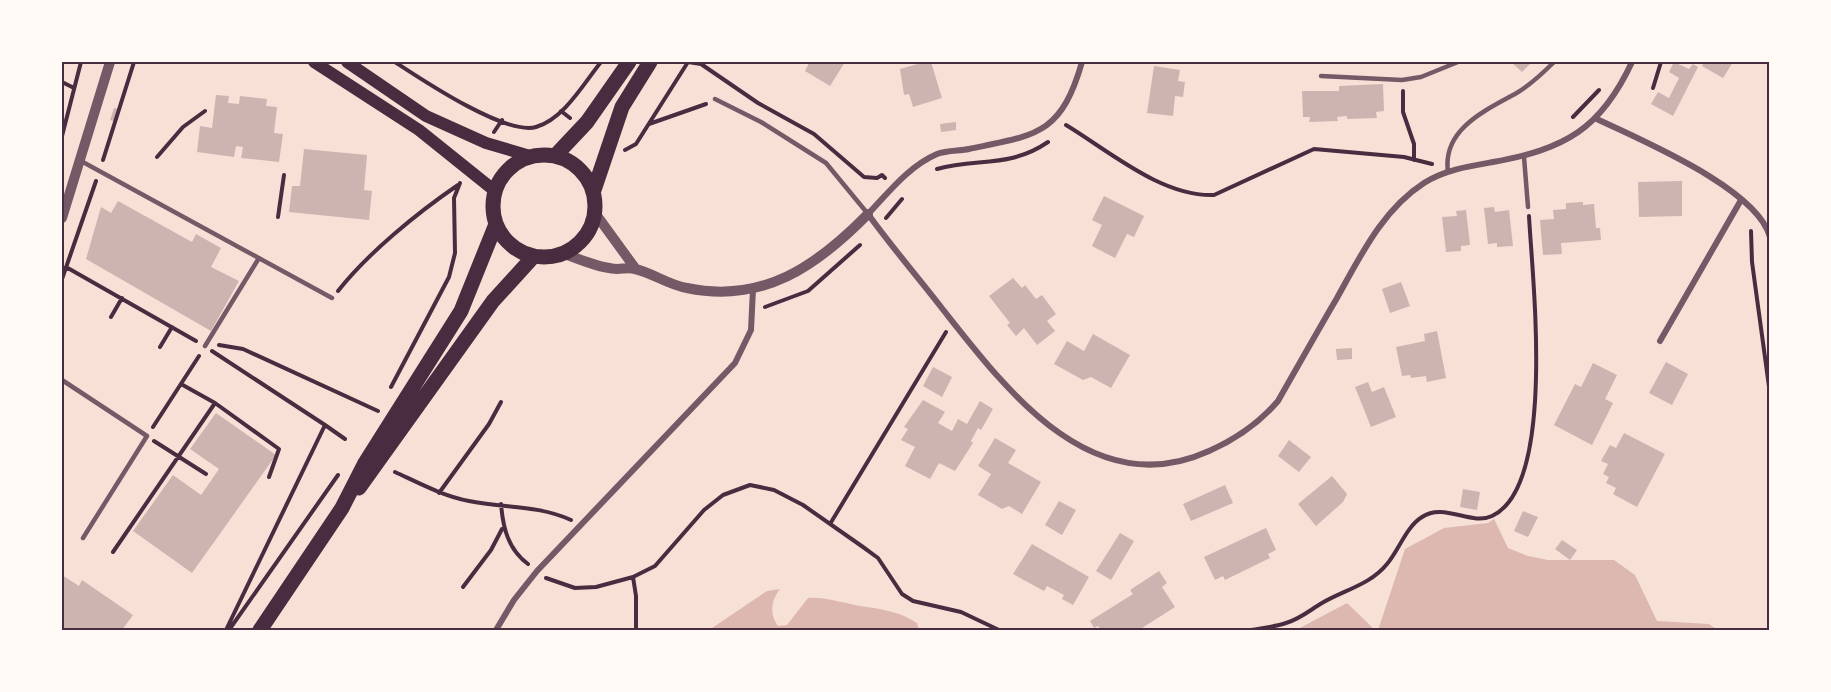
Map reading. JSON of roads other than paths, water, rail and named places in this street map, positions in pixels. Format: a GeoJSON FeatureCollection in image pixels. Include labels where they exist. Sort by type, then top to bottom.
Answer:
{"type":"FeatureCollection","features":[{"type":"Feature","properties":{"kind":"main road"},"geometry":{"type":"LineString","coordinates":[[314,62],[419,130],[495,191]]}},
{"type":"Feature","properties":{"kind":"main road"},"geometry":{"type":"LineString","coordinates":[[346,62],[426,116],[486,143],[530,156],[555,156],[578,167],[594,190]]}},
{"type":"Feature","properties":{"kind":"main road"},"geometry":{"type":"LineString","coordinates":[[555,156],[581,127],[629,62]]}},
{"type":"Feature","properties":{"kind":"main road"},"geometry":{"type":"LineString","coordinates":[[530,156],[508,169],[495,191],[493,208],[496,224],[511,245],[534,256],[551,257],[565,254],[586,236],[595,213],[594,190],[608,144],[622,107],[651,62]]}},
{"type":"Feature","properties":{"kind":"main road"},"geometry":{"type":"LineString","coordinates":[[342,508],[365,463],[461,310],[496,224]]}},
{"type":"Feature","properties":{"kind":"main road"},"geometry":{"type":"LineString","coordinates":[[260,630],[342,508],[375,468],[494,301],[534,256]]}},
{"type":"Feature","properties":{"kind":"street"},"geometry":{"type":"LineString","coordinates":[[62,218],[110,62]]}},
{"type":"Feature","properties":{"kind":"street"},"geometry":{"type":"LineString","coordinates":[[565,254],[616,269],[635,268],[688,289],[728,291],[753,289],[778,282],[819,260],[921,162],[941,153],[1024,138],[1050,125],[1068,100],[1082,62]]}},
{"type":"Feature","properties":{"kind":"street"},"geometry":{"type":"LineString","coordinates":[[868,214],[992,372],[1038,418],[1061,435],[1124,463],[1149,465],[1179,462],[1224,444],[1256,424],[1278,401],[1365,248],[1382,224],[1410,193],[1425,182],[1448,172],[1524,157],[1549,149],[1597,119],[1622,84],[1632,62]]}},
{"type":"Feature","properties":{"kind":"street"},"geometry":{"type":"LineString","coordinates":[[1597,119],[1702,170],[1741,200],[1767,226],[1770,237]]}},
{"type":"Feature","properties":{"kind":"street"},"geometry":{"type":"LineString","coordinates":[[1660,341],[1741,200]]}},
{"type":"Feature","properties":{"kind":"street"},"geometry":{"type":"LineString","coordinates":[[595,213],[635,268]]}},
{"type":"Feature","properties":{"kind":"street"},"geometry":{"type":"LineString","coordinates":[[496,630],[514,600],[537,571],[735,363],[750,330],[753,289]]}},
{"type":"Feature","properties":{"kind":"lane"},"geometry":{"type":"LineString","coordinates":[[1321,76],[1402,80],[1421,77],[1458,62]]}},
{"type":"Feature","properties":{"kind":"lane"},"geometry":{"type":"LineString","coordinates":[[1448,172],[1446,160],[1464,125],[1494,104],[1516,93],[1554,62]]}},
{"type":"Feature","properties":{"kind":"lane"},"geometry":{"type":"LineString","coordinates":[[715,99],[761,122],[826,163],[868,214]]}},
{"type":"Feature","properties":{"kind":"lane"},"geometry":{"type":"LineString","coordinates":[[1524,157],[1528,207]]}},
{"type":"Feature","properties":{"kind":"lane"},"geometry":{"type":"LineString","coordinates":[[81,161],[332,298]]}},
{"type":"Feature","properties":{"kind":"lane"},"geometry":{"type":"LineString","coordinates":[[205,346],[259,258]]}},
{"type":"Feature","properties":{"kind":"lane"},"geometry":{"type":"LineString","coordinates":[[62,380],[147,436],[83,538]]}}]}
